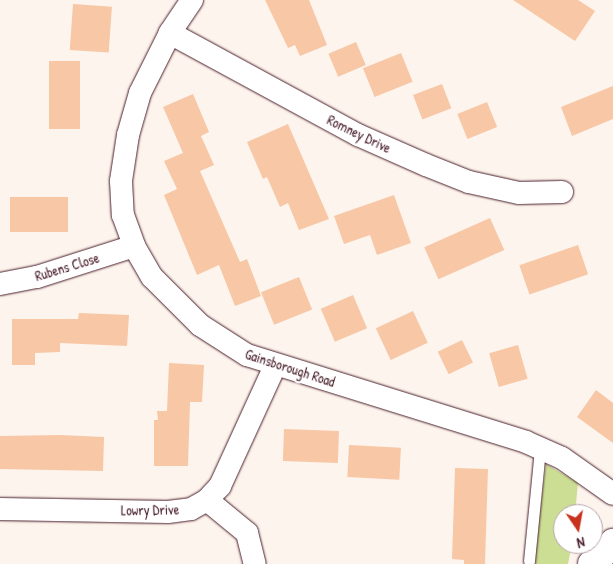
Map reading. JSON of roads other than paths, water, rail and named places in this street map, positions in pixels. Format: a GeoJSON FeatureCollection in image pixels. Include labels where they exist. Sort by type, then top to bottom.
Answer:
{"type":"FeatureCollection","features":[{"type":"Feature","properties":{"kind":"street","name":"Gainsborough Road"},"geometry":{"type":"LineString","coordinates":[[192,0],[170,33],[140,93],[128,135],[122,198],[123,214],[134,246],[152,277],[200,325],[247,355],[275,366],[540,448],[613,494]]}},
{"type":"Feature","properties":{"kind":"street","name":"Romney Drive"},"geometry":{"type":"LineString","coordinates":[[170,33],[358,135],[426,165],[469,182],[519,193],[562,192]]}},
{"type":"Feature","properties":{"kind":"street","name":"Rubens Close"},"geometry":{"type":"LineString","coordinates":[[0,284],[37,277],[134,246]]}},
{"type":"Feature","properties":{"kind":"street"},"geometry":{"type":"LineString","coordinates":[[255,564],[247,533],[208,500],[228,469],[275,366]]}},
{"type":"Feature","properties":{"kind":"street","name":"Lowry Drive"},"geometry":{"type":"LineString","coordinates":[[0,509],[168,512],[191,509],[208,500]]}},
{"type":"Feature","properties":{"kind":"street"},"geometry":{"type":"LineString","coordinates":[[592,564],[613,543]]}},
{"type":"Feature","properties":{"kind":"lane"},"geometry":{"type":"LineString","coordinates":[[529,561],[540,448]]}}]}
